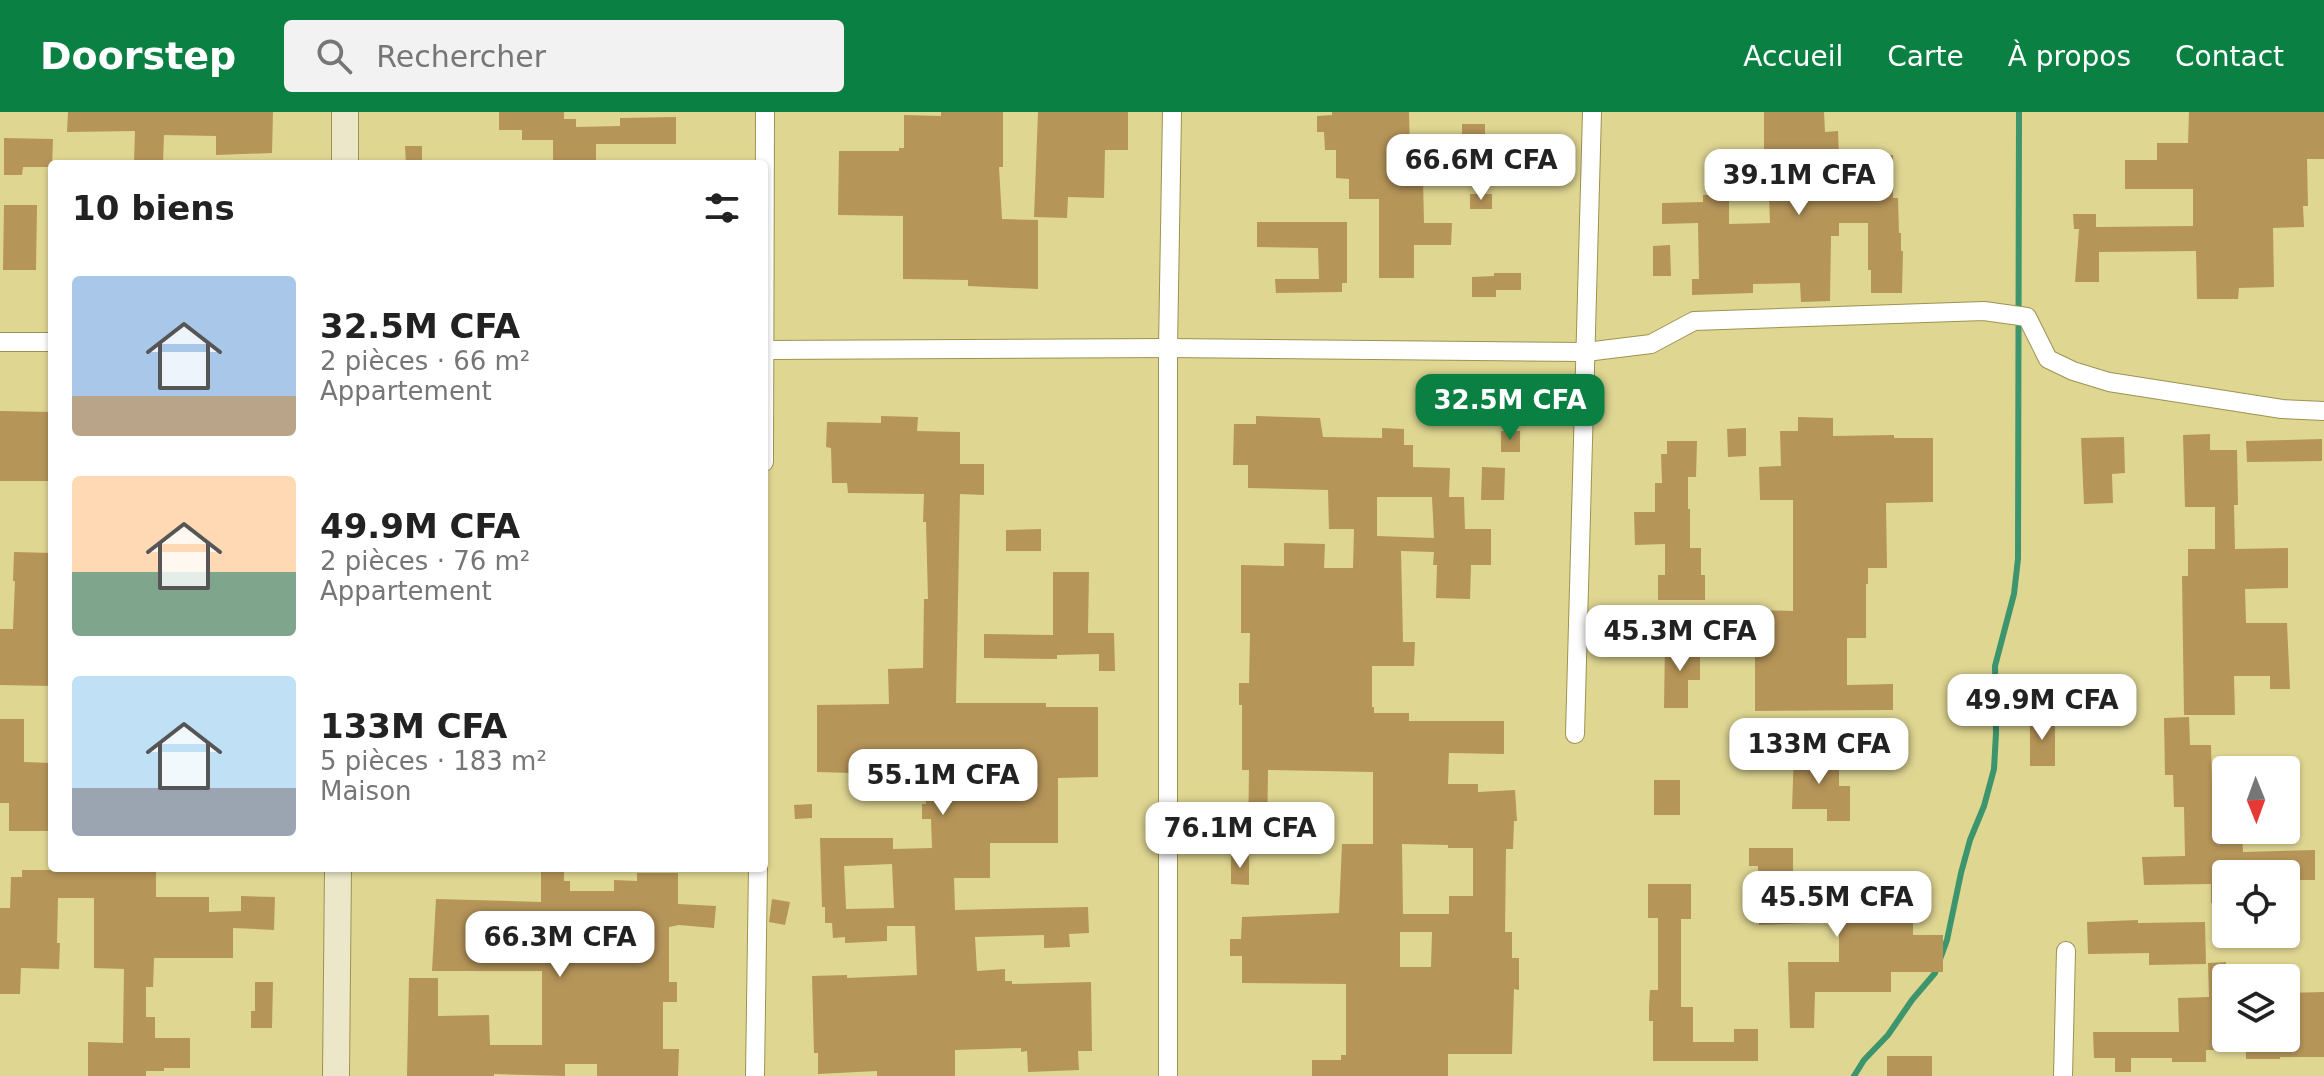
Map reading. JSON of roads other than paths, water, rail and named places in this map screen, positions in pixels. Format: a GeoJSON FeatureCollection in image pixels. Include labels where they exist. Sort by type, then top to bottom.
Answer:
{"type":"FeatureCollection","features":[{"type":"Feature","properties":{"kind":"street"},"geometry":{"type":"LineString","coordinates":[[345,112],[345,160]]}},
{"type":"Feature","properties":{"kind":"street"},"geometry":{"type":"LineString","coordinates":[[765,112],[765,160]]}},
{"type":"Feature","properties":{"kind":"street"},"geometry":{"type":"LineString","coordinates":[[1168,1076],[1168,348],[1172,112]]}},
{"type":"Feature","properties":{"kind":"street"},"geometry":{"type":"LineString","coordinates":[[1575,734],[1592,112]]}},
{"type":"Feature","properties":{"kind":"street"},"geometry":{"type":"LineString","coordinates":[[768,350],[1168,348],[1586,352],[1651,344],[1694,321],[1984,311],[2027,317],[2048,359],[2085,375],[2109,382],[2282,409],[2324,411]]}},
{"type":"Feature","properties":{"kind":"street"},"geometry":{"type":"LineString","coordinates":[[0,342],[48,342]]}},
{"type":"Feature","properties":{"kind":"street"},"geometry":{"type":"LineString","coordinates":[[336,1076],[338,872]]}},
{"type":"Feature","properties":{"kind":"street"},"geometry":{"type":"LineString","coordinates":[[755,1076],[758,872]]}},
{"type":"Feature","properties":{"kind":"street"},"geometry":{"type":"LineString","coordinates":[[2063,1076],[2066,951]]}},
{"type":"Feature","properties":{"kind":"waterway"},"geometry":{"type":"LineString","coordinates":[[1854,1076],[1935,973],[1947,940],[1970,840],[1994,769],[1995,666],[2014,594],[2018,559],[2019,112]]}}]}
